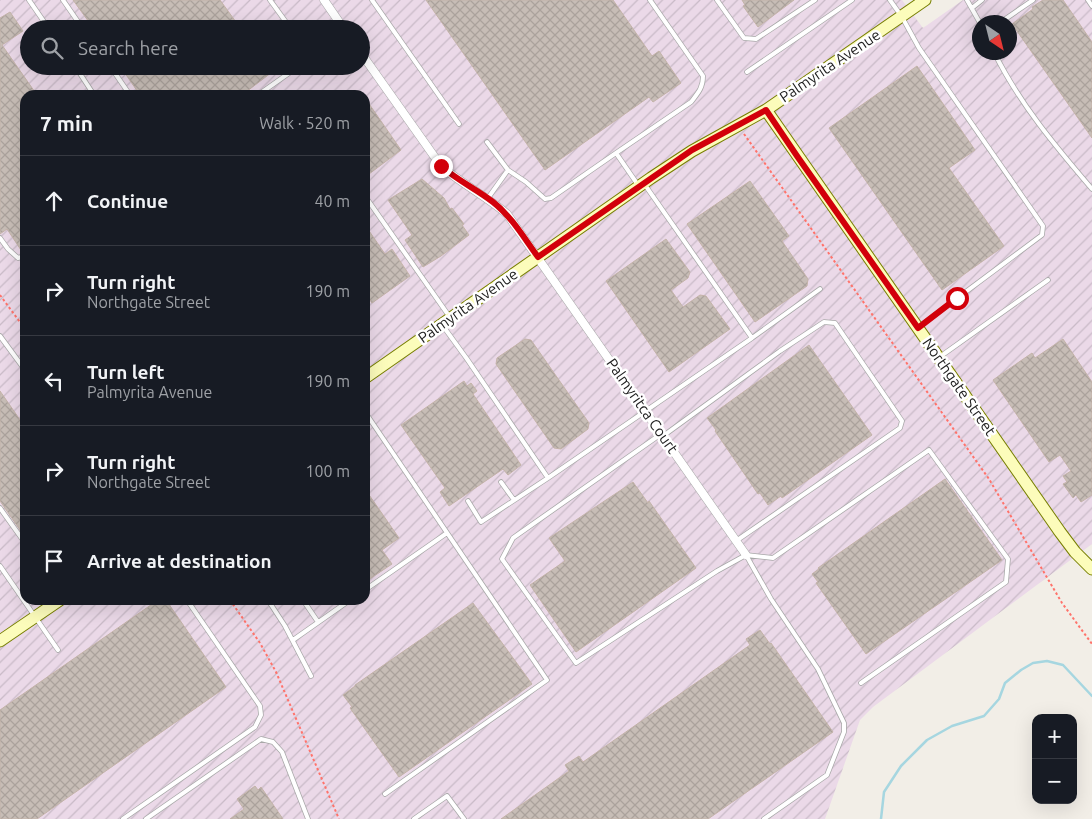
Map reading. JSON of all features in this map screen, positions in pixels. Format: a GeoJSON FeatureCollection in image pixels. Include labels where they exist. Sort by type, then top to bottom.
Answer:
{"type":"FeatureCollection","features":[{"type":"Feature","properties":{"kind":"street"},"geometry":{"type":"LineString","coordinates":[[324,0],[338,20]]}},
{"type":"Feature","properties":{"kind":"street","name":"Palmyrita Avenue"},"geometry":{"type":"LineString","coordinates":[[370,374],[692,150],[766,110],[923,2],[935,0]]}},
{"type":"Feature","properties":{"kind":"street"},"geometry":{"type":"LineString","coordinates":[[370,66],[441,166],[454,177],[488,198],[507,214],[538,257]]}},
{"type":"Feature","properties":{"kind":"street","name":"Northgate Street"},"geometry":{"type":"LineString","coordinates":[[766,110],[1060,532],[1090,565]]}},
{"type":"Feature","properties":{"kind":"street","name":"Palmyritca Court"},"geometry":{"type":"LineString","coordinates":[[538,257],[746,555]]}},
{"type":"Feature","properties":{"kind":"street"},"geometry":{"type":"LineString","coordinates":[[0,642],[53,605]]}},
{"type":"Feature","properties":{"kind":"lane"},"geometry":{"type":"LineString","coordinates":[[29,0],[43,20]]}},
{"type":"Feature","properties":{"kind":"lane"},"geometry":{"type":"LineString","coordinates":[[63,0],[77,20]]}},
{"type":"Feature","properties":{"kind":"lane"},"geometry":{"type":"LineString","coordinates":[[270,0],[284,20]]}},
{"type":"Feature","properties":{"kind":"lane"},"geometry":{"type":"LineString","coordinates":[[372,0],[459,124]]}},
{"type":"Feature","properties":{"kind":"lane"},"geometry":{"type":"LineString","coordinates":[[487,142],[508,170],[526,182],[544,199],[551,198],[691,102],[703,84],[703,76],[650,0]]}},
{"type":"Feature","properties":{"kind":"lane"},"geometry":{"type":"LineString","coordinates":[[717,0],[744,38],[756,39],[815,0]]}},
{"type":"Feature","properties":{"kind":"lane"},"geometry":{"type":"LineString","coordinates":[[747,72],[852,0]]}},
{"type":"Feature","properties":{"kind":"lane"},"geometry":{"type":"LineString","coordinates":[[890,0],[902,17],[918,48],[1043,226],[1042,235],[918,328]]}},
{"type":"Feature","properties":{"kind":"lane"},"geometry":{"type":"LineString","coordinates":[[967,0],[976,15]]}},
{"type":"Feature","properties":{"kind":"lane"},"geometry":{"type":"LineString","coordinates":[[972,8],[982,0]]}},
{"type":"Feature","properties":{"kind":"lane"},"geometry":{"type":"LineString","coordinates":[[1011,15],[1033,0]]}},
{"type":"Feature","properties":{"kind":"lane"},"geometry":{"type":"LineString","coordinates":[[1088,0],[1092,6]]}},
{"type":"Feature","properties":{"kind":"lane"},"geometry":{"type":"LineString","coordinates":[[999,60],[1033,116],[1054,145],[1092,189]]}},
{"type":"Feature","properties":{"kind":"lane"},"geometry":{"type":"LineString","coordinates":[[81,75],[91,90]]}},
{"type":"Feature","properties":{"kind":"lane"},"geometry":{"type":"LineString","coordinates":[[116,75],[127,90]]}},
{"type":"Feature","properties":{"kind":"lane"},"geometry":{"type":"LineString","coordinates":[[265,90],[286,75]]}},
{"type":"Feature","properties":{"kind":"lane"},"geometry":{"type":"LineString","coordinates":[[616,153],[642,185],[752,338]]}},
{"type":"Feature","properties":{"kind":"lane"},"geometry":{"type":"LineString","coordinates":[[488,198],[508,170]]}},
{"type":"Feature","properties":{"kind":"lane"},"geometry":{"type":"LineString","coordinates":[[370,204],[446,321],[467,359],[548,478]]}},
{"type":"Feature","properties":{"kind":"lane"},"geometry":{"type":"LineString","coordinates":[[0,238],[8,249],[18,258],[20,257]]}},
{"type":"Feature","properties":{"kind":"lane"},"geometry":{"type":"LineString","coordinates":[[939,357],[1048,280]]}},
{"type":"Feature","properties":{"kind":"lane"},"geometry":{"type":"LineString","coordinates":[[468,501],[481,522],[646,411],[820,289]]}},
{"type":"Feature","properties":{"kind":"lane"},"geometry":{"type":"LineString","coordinates":[[736,541],[900,428],[902,421],[835,323],[824,322],[513,538],[502,558],[576,663],[671,599],[746,555],[773,558],[929,450],[1008,559],[1006,582],[860,683]]}},
{"type":"Feature","properties":{"kind":"lane"},"geometry":{"type":"LineString","coordinates":[[0,336],[20,363]]}},
{"type":"Feature","properties":{"kind":"lane"},"geometry":{"type":"LineString","coordinates":[[370,419],[547,680],[385,794]]}},
{"type":"Feature","properties":{"kind":"lane"},"geometry":{"type":"LineString","coordinates":[[501,482],[514,500]]}},
{"type":"Feature","properties":{"kind":"lane"},"geometry":{"type":"LineString","coordinates":[[0,508],[20,537]]}},
{"type":"Feature","properties":{"kind":"lane"},"geometry":{"type":"LineString","coordinates":[[370,587],[447,533]]}},
{"type":"Feature","properties":{"kind":"lane"},"geometry":{"type":"LineString","coordinates":[[746,555],[771,598],[818,668],[844,723],[844,732],[827,775],[764,819]]}},
{"type":"Feature","properties":{"kind":"lane"},"geometry":{"type":"LineString","coordinates":[[0,566],[20,595]]}},
{"type":"Feature","properties":{"kind":"lane"},"geometry":{"type":"LineString","coordinates":[[27,605],[58,650]]}},
{"type":"Feature","properties":{"kind":"lane"},"geometry":{"type":"LineString","coordinates":[[123,819],[255,727],[261,715],[260,706],[190,605]]}},
{"type":"Feature","properties":{"kind":"lane"},"geometry":{"type":"LineString","coordinates":[[271,605],[293,640],[311,676]]}},
{"type":"Feature","properties":{"kind":"lane"},"geometry":{"type":"LineString","coordinates":[[306,605],[318,622]]}},
{"type":"Feature","properties":{"kind":"lane"},"geometry":{"type":"LineString","coordinates":[[293,640],[343,605]]}},
{"type":"Feature","properties":{"kind":"lane"},"geometry":{"type":"LineString","coordinates":[[146,819],[262,739],[273,742],[282,752],[308,819]]}},
{"type":"Feature","properties":{"kind":"lane"},"geometry":{"type":"LineString","coordinates":[[414,819],[447,796],[464,819]]}},
{"type":"Feature","properties":{"kind":"path"},"geometry":{"type":"LineString","coordinates":[[738,125],[989,479],[1062,603],[1092,644]]}},
{"type":"Feature","properties":{"kind":"path"},"geometry":{"type":"LineString","coordinates":[[0,295],[20,322]]}},
{"type":"Feature","properties":{"kind":"path"},"geometry":{"type":"LineString","coordinates":[[233,605],[260,643],[276,672],[339,819]]}},
{"type":"Feature","properties":{"kind":"shaded area"},"geometry":{"type":"Polygon","coordinates":[[[0,0],[902,0],[923,28],[963,0],[1092,0],[1092,544],[873,707],[860,720],[825,819],[0,819],[0,0]]]}},
{"type":"Feature","properties":{"kind":"building"},"geometry":{"type":"Polygon","coordinates":[[[73,0],[220,0],[234,20],[87,20],[73,0]]]}},
{"type":"Feature","properties":{"kind":"building"},"geometry":{"type":"Polygon","coordinates":[[[426,0],[613,0],[652,56],[659,51],[681,83],[653,102],[649,97],[545,170],[426,0]]]}},
{"type":"Feature","properties":{"kind":"building"},"geometry":{"type":"Polygon","coordinates":[[[742,0],[794,0],[758,27],[743,6],[745,5],[742,0]]]}},
{"type":"Feature","properties":{"kind":"building"},"geometry":{"type":"Polygon","coordinates":[[[1043,0],[1063,0],[1092,42],[1092,138],[1017,31],[1017,20],[1033,9],[1032,7],[1043,0]]]}},
{"type":"Feature","properties":{"kind":"building"},"geometry":{"type":"Polygon","coordinates":[[[10,12],[20,27],[20,33],[2,45],[20,71],[20,75],[23,75],[34,90],[20,90],[20,248],[7,229],[0,234],[0,18],[10,12]]]}},
{"type":"Feature","properties":{"kind":"building"},"geometry":{"type":"Polygon","coordinates":[[[917,66],[975,150],[949,168],[1004,246],[942,290],[829,128],[917,66]]]}},
{"type":"Feature","properties":{"kind":"building"},"geometry":{"type":"Polygon","coordinates":[[[126,75],[268,75],[249,90],[137,90],[126,75]]]}},
{"type":"Feature","properties":{"kind":"building"},"geometry":{"type":"Polygon","coordinates":[[[370,105],[401,150],[370,173],[370,105]]]}},
{"type":"Feature","properties":{"kind":"building"},"geometry":{"type":"Polygon","coordinates":[[[422,179],[444,198],[450,209],[452,208],[464,224],[462,225],[469,235],[423,267],[405,240],[412,235],[388,200],[422,179]]]}},
{"type":"Feature","properties":{"kind":"building"},"geometry":{"type":"Polygon","coordinates":[[[750,181],[789,236],[782,241],[808,279],[807,286],[755,322],[687,224],[750,181]]]}},
{"type":"Feature","properties":{"kind":"building"},"geometry":{"type":"Polygon","coordinates":[[[370,232],[385,254],[392,249],[410,276],[372,303],[370,300],[370,232]]]}},
{"type":"Feature","properties":{"kind":"building"},"geometry":{"type":"Polygon","coordinates":[[[666,239],[690,272],[688,278],[671,290],[683,307],[700,295],[706,296],[730,329],[669,372],[606,281],[666,239]]]}},
{"type":"Feature","properties":{"kind":"building"},"geometry":{"type":"Polygon","coordinates":[[[525,339],[531,340],[589,423],[588,429],[561,449],[554,448],[496,364],[497,358],[525,339]]]}},
{"type":"Feature","properties":{"kind":"building"},"geometry":{"type":"Polygon","coordinates":[[[1063,339],[1092,382],[1092,495],[1081,502],[1076,495],[1073,498],[1063,484],[1067,482],[1063,476],[1071,471],[1060,455],[1049,462],[993,380],[1032,353],[1035,358],[1063,339]]]}},
{"type":"Feature","properties":{"kind":"building"},"geometry":{"type":"Polygon","coordinates":[[[809,345],[872,435],[782,498],[781,496],[768,505],[760,493],[758,494],[707,418],[809,345]]]}},
{"type":"Feature","properties":{"kind":"building"},"geometry":{"type":"Polygon","coordinates":[[[464,381],[467,386],[471,383],[477,391],[473,394],[521,465],[508,475],[503,469],[449,506],[440,492],[445,488],[401,425],[464,381]]]}},
{"type":"Feature","properties":{"kind":"building"},"geometry":{"type":"Polygon","coordinates":[[[0,391],[20,420],[20,530],[0,501],[0,391]]]}},
{"type":"Feature","properties":{"kind":"building"},"geometry":{"type":"Polygon","coordinates":[[[945,479],[1002,560],[866,654],[816,583],[818,582],[812,574],[945,479]]]}},
{"type":"Feature","properties":{"kind":"building"},"geometry":{"type":"Polygon","coordinates":[[[633,482],[648,503],[649,501],[696,568],[576,652],[530,585],[565,561],[549,538],[633,482]]]}},
{"type":"Feature","properties":{"kind":"building"},"geometry":{"type":"Polygon","coordinates":[[[370,496],[399,538],[382,550],[392,564],[370,579],[370,496]]]}},
{"type":"Feature","properties":{"kind":"building"},"geometry":{"type":"Polygon","coordinates":[[[473,603],[532,684],[399,777],[350,708],[352,707],[343,695],[473,603]]]}},
{"type":"Feature","properties":{"kind":"building"},"geometry":{"type":"Polygon","coordinates":[[[151,605],[169,605],[226,687],[37,819],[0,819],[0,710],[151,605]]]}},
{"type":"Feature","properties":{"kind":"building"},"geometry":{"type":"Polygon","coordinates":[[[760,630],[833,732],[708,819],[501,819],[569,771],[565,765],[579,756],[583,762],[750,645],[746,639],[760,630]]]}},
{"type":"Feature","properties":{"kind":"building"},"geometry":{"type":"Polygon","coordinates":[[[255,786],[258,790],[261,787],[283,819],[230,819],[244,809],[237,799],[255,786]]]}},
{"type":"Feature","properties":{"kind":"waterway"},"geometry":{"type":"LineString","coordinates":[[881,819],[884,792],[901,766],[927,740],[952,726],[984,716],[999,699],[1005,683],[1033,663],[1047,661],[1063,665],[1092,696]]}},
{"type":"Feature","properties":{"kind":"route"},"geometry":{"type":"LineString","coordinates":[[441,166],[454,177],[492,201],[507,214],[538,257],[692,150],[766,110],[918,328],[957,298]]}}]}
